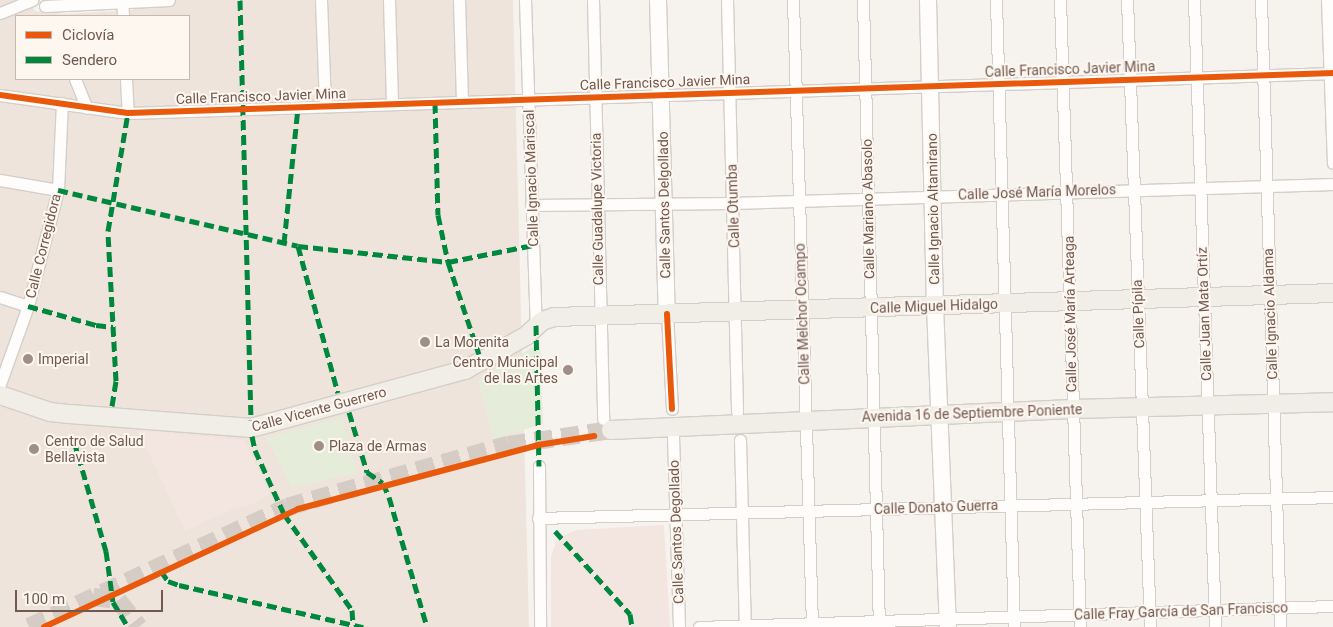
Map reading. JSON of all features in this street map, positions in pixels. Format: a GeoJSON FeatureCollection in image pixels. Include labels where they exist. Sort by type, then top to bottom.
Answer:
{"type":"FeatureCollection","features":[{"type":"Feature","properties":{"kind":"main road","name":"Calle Miguel Hidalgo"},"geometry":{"type":"LineString","coordinates":[[536,325],[554,317],[1333,293]]}},
{"type":"Feature","properties":{"kind":"main road","name":"Calle Vicente Guerrero"},"geometry":{"type":"LineString","coordinates":[[0,395],[50,412],[220,428],[262,427],[466,370],[526,336],[536,325]]}},
{"type":"Feature","properties":{"kind":"main road","name":"Avenida 16 de Septiembre Poniente"},"geometry":{"type":"LineString","coordinates":[[607,424],[806,420],[1140,406],[1333,402]]}},
{"type":"Feature","properties":{"kind":"street"},"geometry":{"type":"LineString","coordinates":[[0,14],[33,0]]}},
{"type":"Feature","properties":{"kind":"street"},"geometry":{"type":"LineString","coordinates":[[46,8],[122,1],[169,0]]}},
{"type":"Feature","properties":{"kind":"street"},"geometry":{"type":"LineString","coordinates":[[321,0],[325,106]]}},
{"type":"Feature","properties":{"kind":"street"},"geometry":{"type":"LineString","coordinates":[[389,0],[392,103]]}},
{"type":"Feature","properties":{"kind":"street"},"geometry":{"type":"LineString","coordinates":[[459,0],[462,102]]}},
{"type":"Feature","properties":{"kind":"street","name":"Calle Ignacio Mariscal"},"geometry":{"type":"LineString","coordinates":[[525,0],[536,325]]}},
{"type":"Feature","properties":{"kind":"street","name":"Calle Guadalupe Victoria"},"geometry":{"type":"LineString","coordinates":[[593,0],[598,316],[607,424]]}},
{"type":"Feature","properties":{"kind":"street","name":"Calle Santos Delgollado"},"geometry":{"type":"LineString","coordinates":[[658,0],[667,314],[672,409]]}},
{"type":"Feature","properties":{"kind":"street","name":"Calle Otumba"},"geometry":{"type":"LineString","coordinates":[[727,0],[737,312],[737,412]]}},
{"type":"Feature","properties":{"kind":"street","name":"Calle Melchor Ocampo"},"geometry":{"type":"LineString","coordinates":[[793,0],[812,624]]}},
{"type":"Feature","properties":{"kind":"street","name":"Calle Mariano Abasolo"},"geometry":{"type":"LineString","coordinates":[[863,0],[878,624]]}},
{"type":"Feature","properties":{"kind":"street","name":"Calle Ignacio Altamirano"},"geometry":{"type":"LineString","coordinates":[[928,0],[935,306],[948,623]]}},
{"type":"Feature","properties":{"kind":"street"},"geometry":{"type":"LineString","coordinates":[[996,0],[1005,412],[1014,622]]}},
{"type":"Feature","properties":{"kind":"street","name":"Calle José María Arteaga"},"geometry":{"type":"LineString","coordinates":[[1060,0],[1080,627]]}},
{"type":"Feature","properties":{"kind":"street","name":"Calle Pípila"},"geometry":{"type":"LineString","coordinates":[[1127,0],[1140,406],[1150,627]]}},
{"type":"Feature","properties":{"kind":"street","name":"Calle Juan Mata Ortíz"},"geometry":{"type":"LineString","coordinates":[[1194,0],[1202,297],[1215,627]]}},
{"type":"Feature","properties":{"kind":"street","name":"Calle Ignacio Aldama"},"geometry":{"type":"LineString","coordinates":[[1261,0],[1280,627]]}},
{"type":"Feature","properties":{"kind":"street"},"geometry":{"type":"LineString","coordinates":[[1328,0],[1333,162]]}},
{"type":"Feature","properties":{"kind":"street"},"geometry":{"type":"LineString","coordinates":[[122,1],[123,15]]}},
{"type":"Feature","properties":{"kind":"street","name":"Calle Francisco Javier Mina"},"geometry":{"type":"LineString","coordinates":[[0,96],[128,113],[529,100],[730,91],[930,87],[1129,78],[1331,73]]}},
{"type":"Feature","properties":{"kind":"street"},"geometry":{"type":"LineString","coordinates":[[75,80],[87,108]]}},
{"type":"Feature","properties":{"kind":"street"},"geometry":{"type":"LineString","coordinates":[[126,80],[128,113]]}},
{"type":"Feature","properties":{"kind":"street","name":"Calle Corregidora"},"geometry":{"type":"LineString","coordinates":[[0,384],[28,306],[58,190],[62,103]]}},
{"type":"Feature","properties":{"kind":"street"},"geometry":{"type":"LineString","coordinates":[[0,180],[58,190]]}},
{"type":"Feature","properties":{"kind":"street","name":"Calle José María Morelos"},"geometry":{"type":"LineString","coordinates":[[531,205],[664,204],[1333,184]]}},
{"type":"Feature","properties":{"kind":"street"},"geometry":{"type":"LineString","coordinates":[[0,297],[28,306]]}},
{"type":"Feature","properties":{"kind":"street","name":"Calle Santos Degollado"},"geometry":{"type":"LineString","coordinates":[[673,436],[679,627]]}},
{"type":"Feature","properties":{"kind":"street"},"geometry":{"type":"LineString","coordinates":[[740,440],[745,625]]}},
{"type":"Feature","properties":{"kind":"street"},"geometry":{"type":"LineString","coordinates":[[538,466],[540,627]]}},
{"type":"Feature","properties":{"kind":"street","name":"Calle Donato Guerra"},"geometry":{"type":"LineString","coordinates":[[538,518],[810,512],[1010,504],[1333,496]]}},
{"type":"Feature","properties":{"kind":"street","name":"Calle Fray García de San Francisco"},"geometry":{"type":"LineString","coordinates":[[699,627],[1014,622],[1080,614],[1333,606]]}},
{"type":"Feature","properties":{"kind":"shaded area"},"geometry":{"type":"Polygon","coordinates":[[[0,0],[29,0],[35,11],[64,14],[133,10],[132,0],[513,0],[529,627],[0,627],[0,0]]]}},
{"type":"Feature","properties":{"kind":"shaded area"},"geometry":{"type":"Polygon","coordinates":[[[138,430],[244,440],[270,494],[256,503],[233,509],[185,531],[138,430]]]}},
{"type":"Feature","properties":{"kind":"shaded area"},"geometry":{"type":"Polygon","coordinates":[[[664,525],[670,627],[551,627],[551,557],[557,539],[576,530],[664,525]]]}},
{"type":"Feature","properties":{"kind":"green space"},"geometry":{"type":"Polygon","coordinates":[[[540,342],[543,424],[494,439],[478,381],[540,342]]]}},
{"type":"Feature","properties":{"kind":"green space","name":"Plaza de Armas"},"geometry":{"type":"Polygon","coordinates":[[[342,417],[357,473],[292,487],[266,438],[342,417]]]}},
{"type":"Feature","properties":{"kind":"tunnel"},"geometry":{"type":"LineString","coordinates":[[29,627],[287,507],[508,445],[611,430]]}},
{"type":"Feature","properties":{"kind":"tunnel"},"geometry":{"type":"LineString","coordinates":[[93,597],[118,600],[139,627]]}},
{"type":"Feature","properties":{"kind":"marked path"},"geometry":{"type":"LineString","coordinates":[[240,0],[251,420]]}},
{"type":"Feature","properties":{"kind":"marked path"},"geometry":{"type":"LineString","coordinates":[[435,103],[438,215],[448,262],[479,354]]}},
{"type":"Feature","properties":{"kind":"marked path"},"geometry":{"type":"LineString","coordinates":[[284,243],[298,107]]}},
{"type":"Feature","properties":{"kind":"marked path"},"geometry":{"type":"LineString","coordinates":[[112,406],[116,381],[108,231],[128,113]]}},
{"type":"Feature","properties":{"kind":"marked path"},"geometry":{"type":"LineString","coordinates":[[58,190],[298,246],[448,262],[533,245]]}},
{"type":"Feature","properties":{"kind":"marked path"},"geometry":{"type":"LineString","coordinates":[[298,246],[338,393]]}},
{"type":"Feature","properties":{"kind":"marked path"},"geometry":{"type":"LineString","coordinates":[[28,306],[96,325],[113,327]]}},
{"type":"Feature","properties":{"kind":"marked path"},"geometry":{"type":"LineString","coordinates":[[536,325],[539,466]]}},
{"type":"Feature","properties":{"kind":"marked path"},"geometry":{"type":"LineString","coordinates":[[349,412],[367,472],[383,483],[389,497],[427,627]]}},
{"type":"Feature","properties":{"kind":"marked path"},"geometry":{"type":"LineString","coordinates":[[252,436],[255,450],[284,514],[352,610],[353,625]]}},
{"type":"Feature","properties":{"kind":"marked path"},"geometry":{"type":"LineString","coordinates":[[74,441],[106,551],[113,602],[128,627]]}},
{"type":"Feature","properties":{"kind":"marked path"},"geometry":{"type":"LineString","coordinates":[[555,531],[630,614],[632,627]]}},
{"type":"Feature","properties":{"kind":"marked path"},"geometry":{"type":"LineString","coordinates":[[161,571],[168,581],[179,585],[363,627]]}},
{"type":"Feature","properties":{"kind":"cycle path"},"geometry":{"type":"LineString","coordinates":[[0,95],[128,113],[1333,73]]}},
{"type":"Feature","properties":{"kind":"cycle path"},"geometry":{"type":"LineString","coordinates":[[667,314],[672,409]]}},
{"type":"Feature","properties":{"kind":"cycle path"},"geometry":{"type":"LineString","coordinates":[[44,627],[298,509],[538,445],[594,436]]}},
{"type":"Feature","properties":{"kind":"place","name":"La Morenita"},"geometry":{"type":"Point","coordinates":[425,342]}},
{"type":"Feature","properties":{"kind":"place","name":"Imperial"},"geometry":{"type":"Point","coordinates":[28,359]}},
{"type":"Feature","properties":{"kind":"place","name":"Centro Municipal de las Artes"},"geometry":{"type":"Point","coordinates":[568,370]}},
{"type":"Feature","properties":{"kind":"place","name":"Plaza de Armas"},"geometry":{"type":"Point","coordinates":[319,446]}},
{"type":"Feature","properties":{"kind":"place","name":"Centro de Salud Bellavista"},"geometry":{"type":"Point","coordinates":[34,449]}}]}
